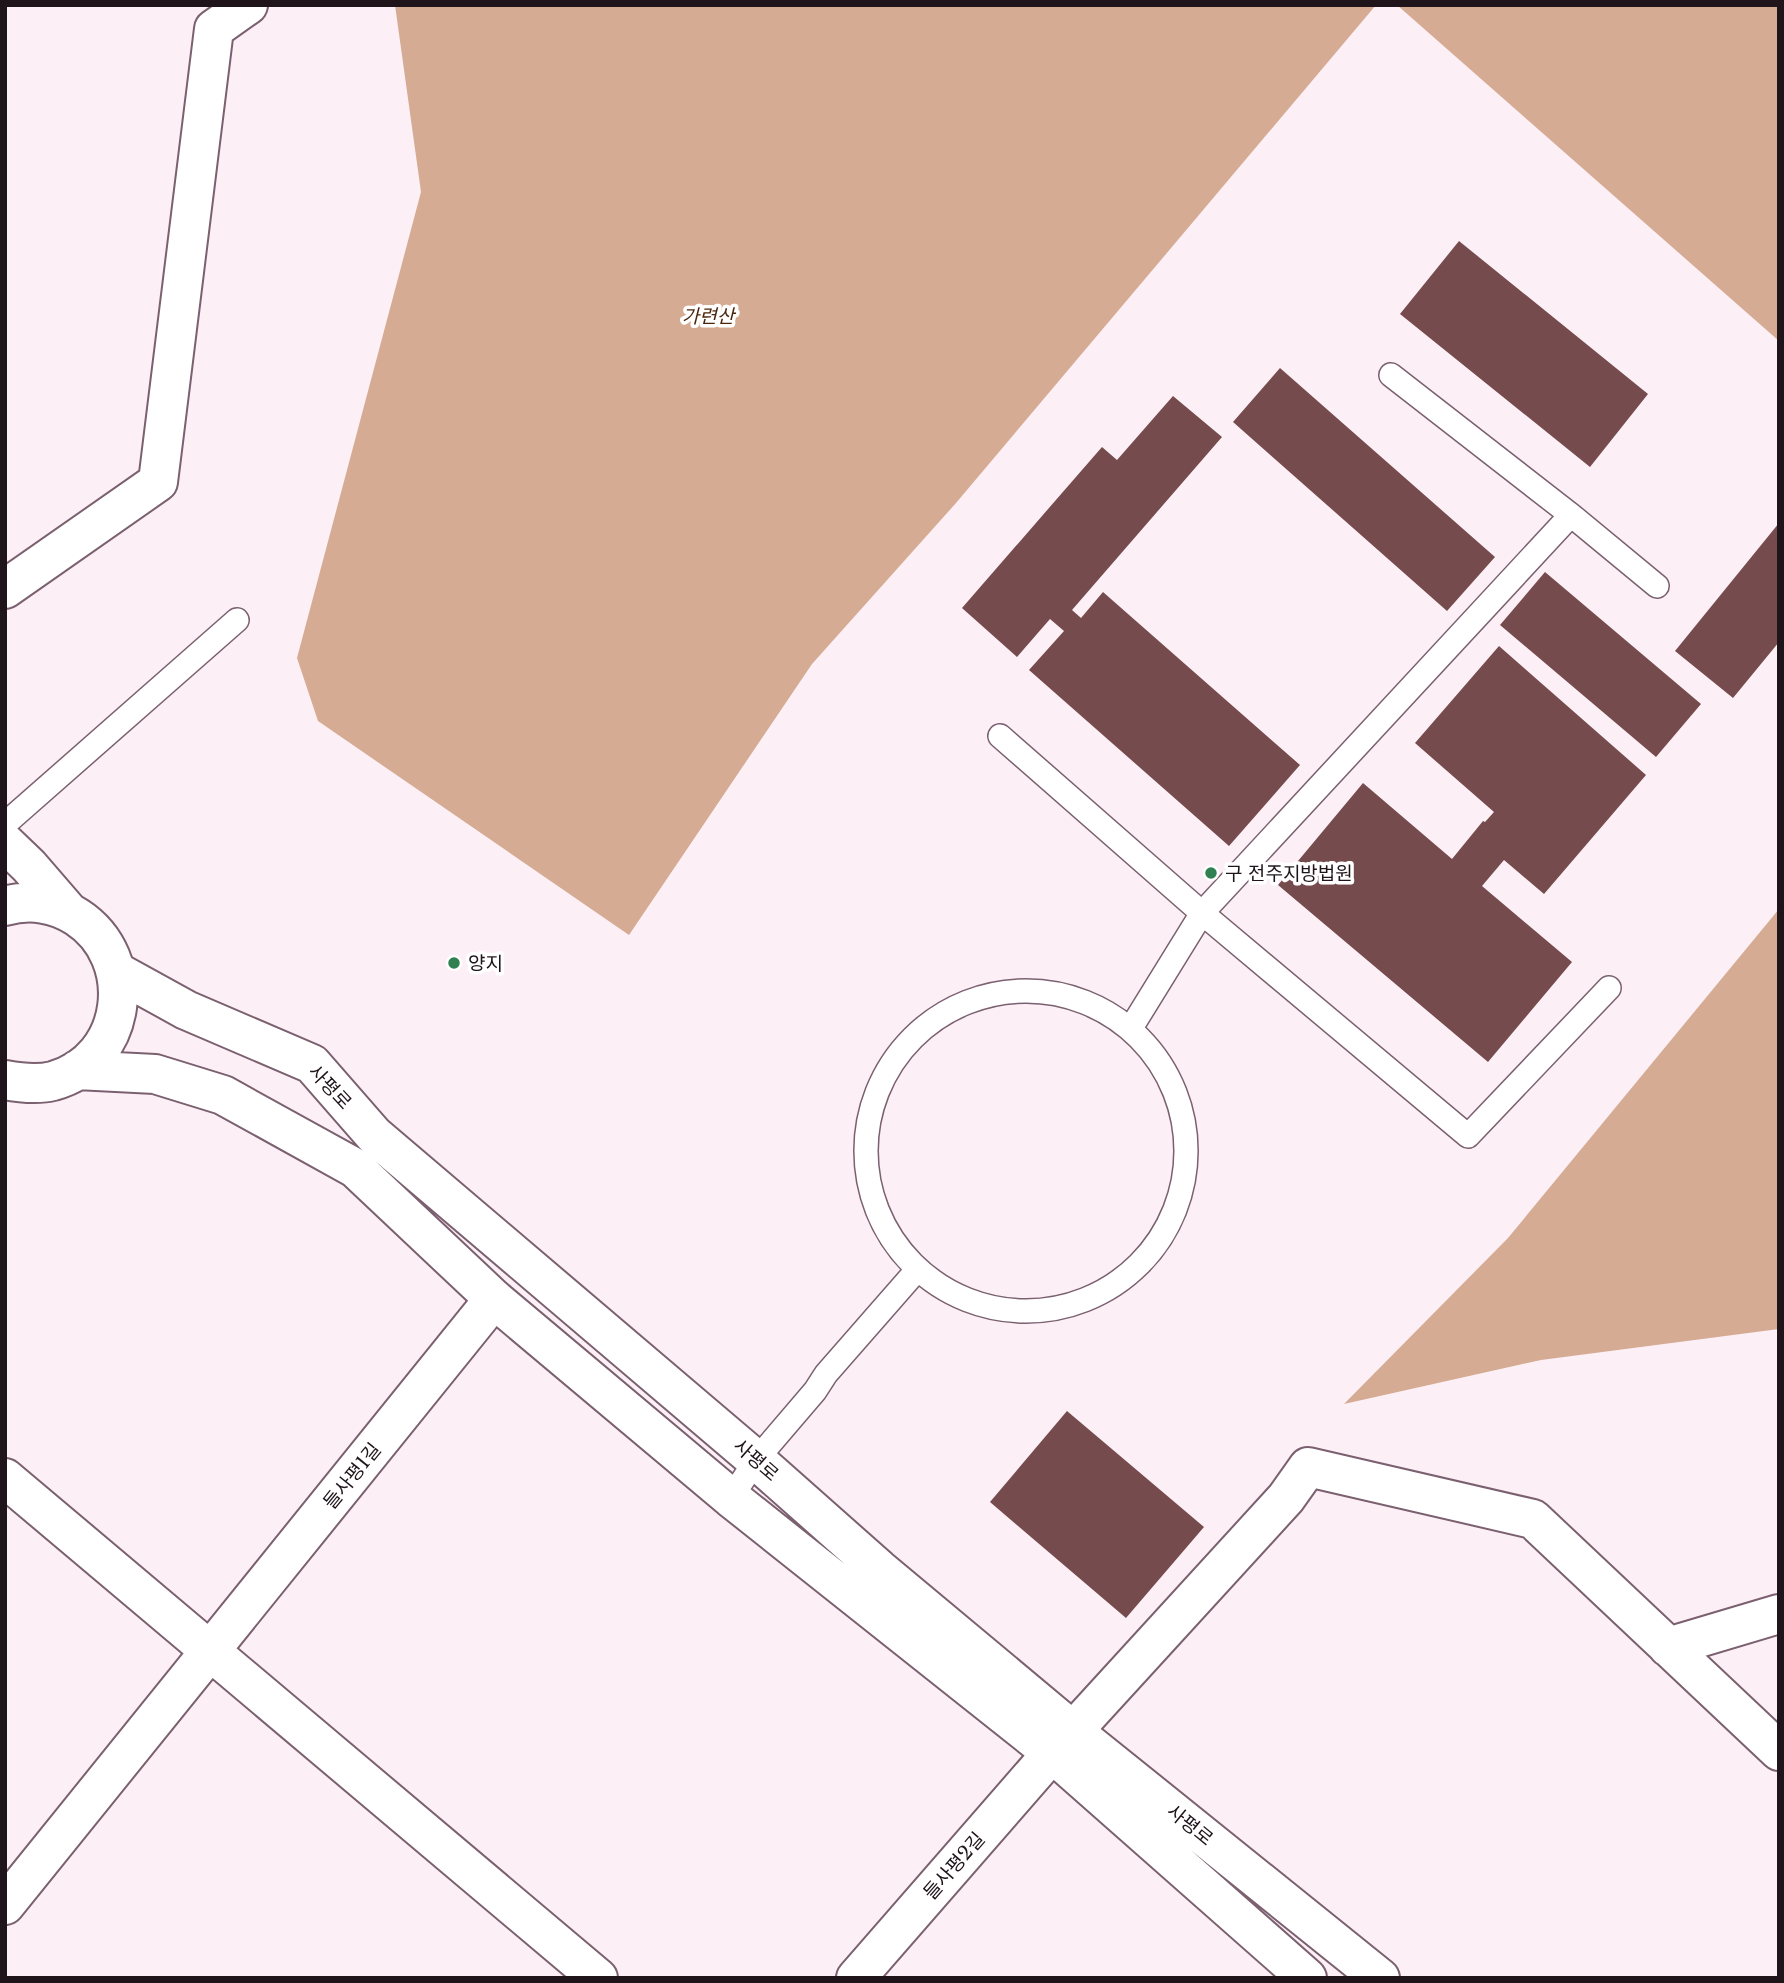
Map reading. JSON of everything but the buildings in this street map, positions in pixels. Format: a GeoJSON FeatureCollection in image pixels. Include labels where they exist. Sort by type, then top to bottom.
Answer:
{"type":"FeatureCollection","features":[{"type":"Feature","properties":{"kind":"street"},"geometry":{"type":"LineString","coordinates":[[5,589],[158,482],[214,29],[248,5]]}},
{"type":"Feature","properties":{"kind":"street","name":"사평로"},"geometry":{"type":"LineString","coordinates":[[5,843],[67,910],[89,925],[107,947],[117,972],[119,1000],[113,1027],[98,1051],[77,1070],[53,1081],[26,1084],[5,1080]]}},
{"type":"Feature","properties":{"kind":"street","name":"사평로"},"geometry":{"type":"LineString","coordinates":[[5,906],[16,903],[42,903],[67,910]]}},
{"type":"Feature","properties":{"kind":"street","name":"사평로"},"geometry":{"type":"LineString","coordinates":[[117,972],[186,1010],[312,1064],[374,1135],[756,1460],[879,1569],[1307,1978]]}},
{"type":"Feature","properties":{"kind":"street","name":"사평로"},"geometry":{"type":"LineString","coordinates":[[77,1070],[155,1074],[223,1096],[355,1168],[494,1300],[732,1498],[1380,1978]]}},
{"type":"Feature","properties":{"kind":"street","name":"들사평1길"},"geometry":{"type":"LineString","coordinates":[[5,1905],[494,1300]]}},
{"type":"Feature","properties":{"kind":"street","name":"들사평2길"},"geometry":{"type":"LineString","coordinates":[[856,1978],[1062,1742],[1286,1499],[1308,1467],[1533,1519],[1668,1647]]}},
{"type":"Feature","properties":{"kind":"street"},"geometry":{"type":"LineString","coordinates":[[5,1478],[598,1978]]}},
{"type":"Feature","properties":{"kind":"street"},"geometry":{"type":"LineString","coordinates":[[1668,1647],[1779,1614]]}},
{"type":"Feature","properties":{"kind":"street"},"geometry":{"type":"LineString","coordinates":[[1668,1647],[1779,1751]]}},
{"type":"Feature","properties":{"kind":"lane"},"geometry":{"type":"LineString","coordinates":[[1391,375],[1657,586]]}},
{"type":"Feature","properties":{"kind":"lane"},"geometry":{"type":"LineString","coordinates":[[1131,1028],[1202,913],[1571,516]]}},
{"type":"Feature","properties":{"kind":"lane"},"geometry":{"type":"LineString","coordinates":[[5,824],[237,620]]}},
{"type":"Feature","properties":{"kind":"lane"},"geometry":{"type":"LineString","coordinates":[[1000,736],[1202,913],[1468,1136],[1609,988]]}},
{"type":"Feature","properties":{"kind":"lane"},"geometry":{"type":"LineString","coordinates":[[1026,989],[1095,1004],[1131,1028],[1166,1069],[1183,1115],[1187,1155],[1178,1206],[1145,1260],[1077,1305],[1018,1313],[968,1303],[917,1270],[883,1227],[868,1183],[864,1142],[879,1082],[924,1025],[974,997],[1026,989]]}},
{"type":"Feature","properties":{"kind":"lane"},"geometry":{"type":"LineString","coordinates":[[732,1498],[756,1460],[815,1391],[826,1374],[917,1270]]}},
{"type":"Feature","properties":{"kind":"green space","name":"가련산"},"geometry":{"type":"Polygon","coordinates":[[[395,5],[1376,5],[956,503],[812,664],[629,935],[318,721],[297,658],[421,192],[395,5]]]}},
{"type":"Feature","properties":{"kind":"green space"},"geometry":{"type":"Polygon","coordinates":[[[1397,5],[1779,5],[1779,341],[1397,5]]]}},
{"type":"Feature","properties":{"kind":"green space"},"geometry":{"type":"Polygon","coordinates":[[[1779,909],[1779,1329],[1541,1360],[1344,1404],[1508,1238],[1779,909]]]}},
{"type":"Feature","properties":{"kind":"place","name":"구 전주지방법원"},"geometry":{"type":"Point","coordinates":[1211,873]}},
{"type":"Feature","properties":{"kind":"place","name":"양지"},"geometry":{"type":"Point","coordinates":[454,963]}}]}
